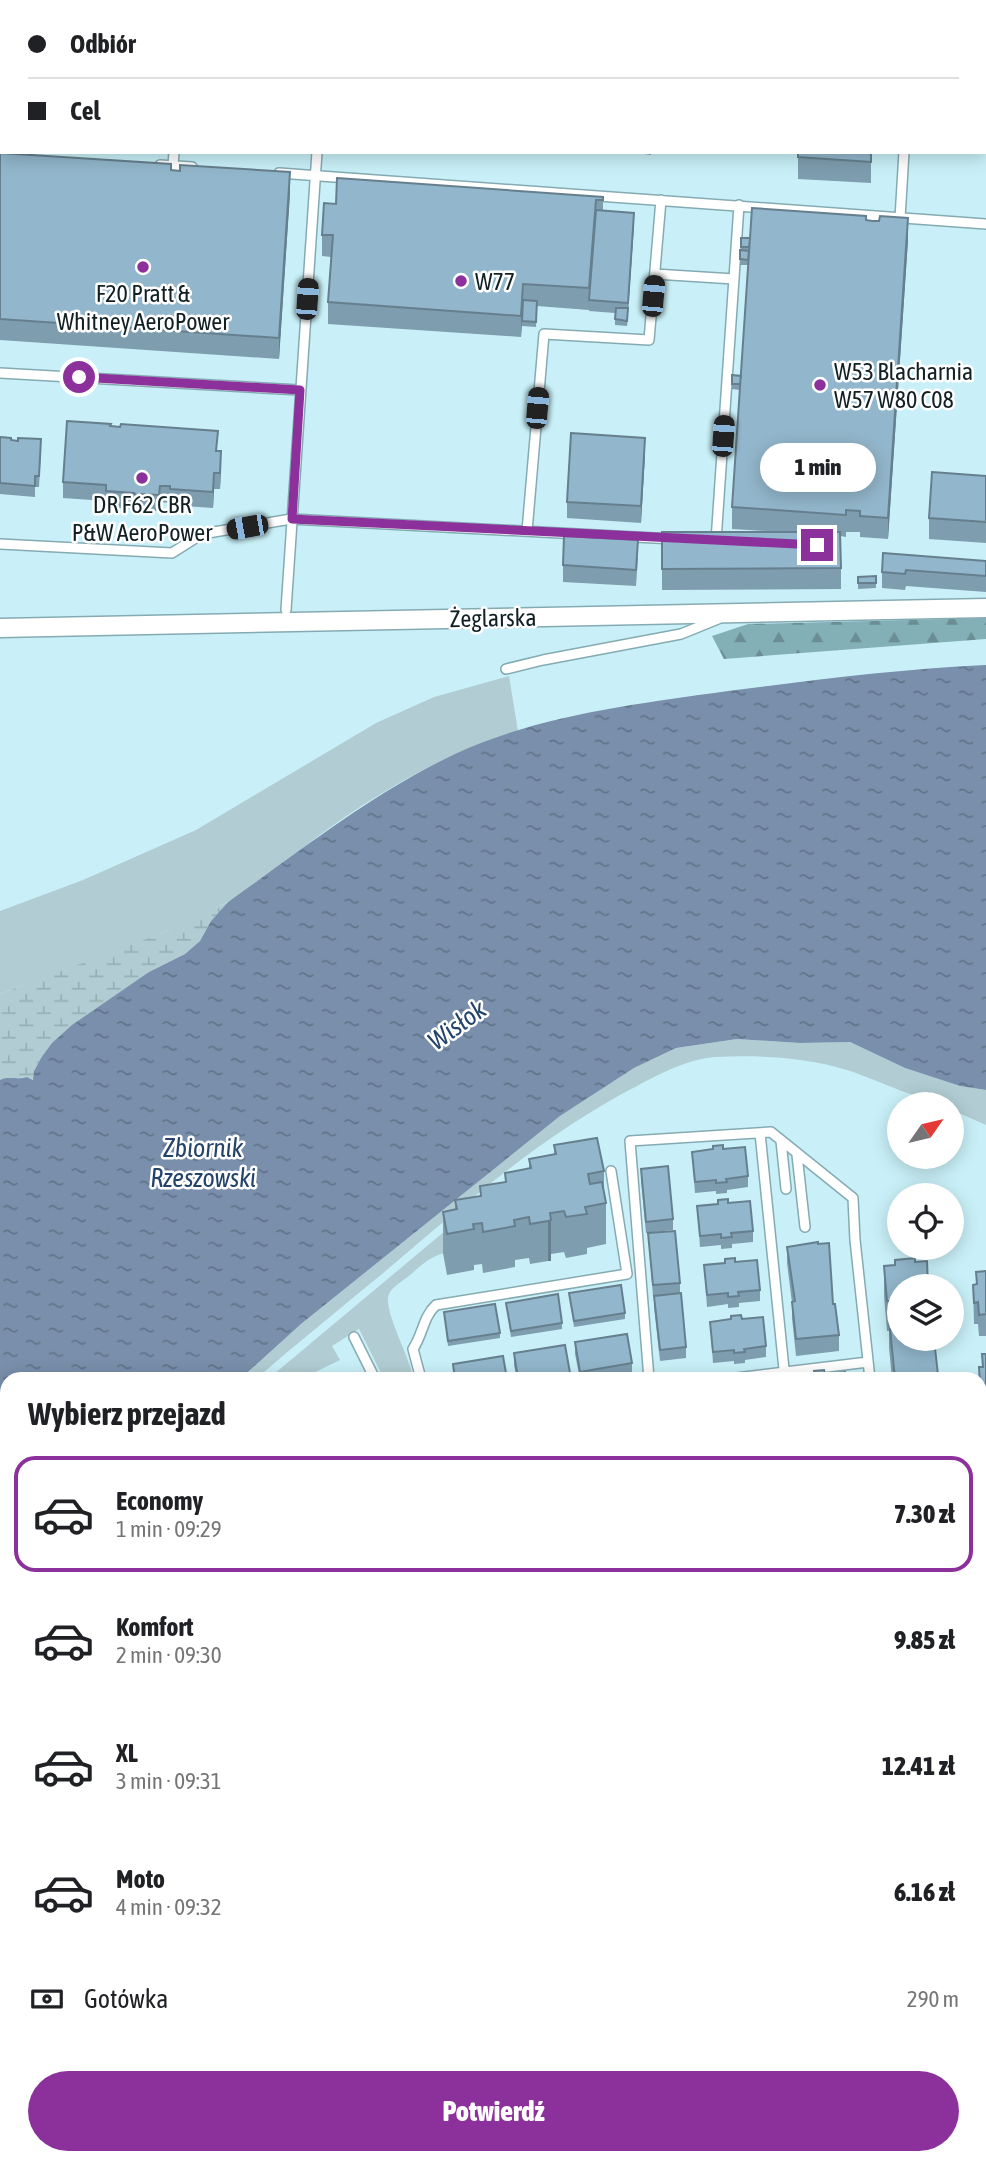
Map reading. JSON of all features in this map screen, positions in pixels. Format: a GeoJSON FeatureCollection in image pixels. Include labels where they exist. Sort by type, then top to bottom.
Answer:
{"type":"FeatureCollection","features":[{"type":"Feature","properties":{"kind":"street","name":"Żeglarska"},"geometry":{"type":"LineString","coordinates":[[0,628],[986,608]]}},
{"type":"Feature","properties":{"kind":"lane"},"geometry":{"type":"LineString","coordinates":[[173,166],[174,154]]}},
{"type":"Feature","properties":{"kind":"lane"},"geometry":{"type":"LineString","coordinates":[[286,610],[317,154]]}},
{"type":"Feature","properties":{"kind":"lane"},"geometry":{"type":"LineString","coordinates":[[900,218],[905,154]]}},
{"type":"Feature","properties":{"kind":"lane"},"geometry":{"type":"LineString","coordinates":[[147,164],[197,167]]}},
{"type":"Feature","properties":{"kind":"lane"},"geometry":{"type":"LineString","coordinates":[[263,172],[986,224]]}},
{"type":"Feature","properties":{"kind":"lane"},"geometry":{"type":"LineString","coordinates":[[527,531],[544,334],[649,340],[661,200]]}},
{"type":"Feature","properties":{"kind":"lane"},"geometry":{"type":"LineString","coordinates":[[716,541],[739,205]]}},
{"type":"Feature","properties":{"kind":"lane"},"geometry":{"type":"LineString","coordinates":[[655,274],[734,279]]}},
{"type":"Feature","properties":{"kind":"lane"},"geometry":{"type":"LineString","coordinates":[[0,373],[300,390]]}},
{"type":"Feature","properties":{"kind":"lane"},"geometry":{"type":"LineString","coordinates":[[0,544],[172,553],[202,534],[292,519],[689,539]]}},
{"type":"Feature","properties":{"kind":"lane"},"geometry":{"type":"LineString","coordinates":[[702,540],[728,541]]}},
{"type":"Feature","properties":{"kind":"lane"},"geometry":{"type":"LineString","coordinates":[[506,669],[681,634],[733,613]]}},
{"type":"Feature","properties":{"kind":"lane"},"geometry":{"type":"LineString","coordinates":[[648,1372],[630,1141],[771,1132],[853,1198],[869,1372]]}},
{"type":"Feature","properties":{"kind":"lane"},"geometry":{"type":"LineString","coordinates":[[760,1133],[785,1372]]}},
{"type":"Feature","properties":{"kind":"lane"},"geometry":{"type":"LineString","coordinates":[[781,1141],[786,1189]]}},
{"type":"Feature","properties":{"kind":"lane"},"geometry":{"type":"LineString","coordinates":[[797,1155],[806,1227]]}},
{"type":"Feature","properties":{"kind":"lane"},"geometry":{"type":"LineString","coordinates":[[419,1372],[413,1349],[427,1316],[436,1305],[627,1274],[611,1171]]}},
{"type":"Feature","properties":{"kind":"lane"},"geometry":{"type":"LineString","coordinates":[[354,1338],[371,1372]]}},
{"type":"Feature","properties":{"kind":"lane"},"geometry":{"type":"LineString","coordinates":[[804,1372],[868,1362]]}},
{"type":"Feature","properties":{"kind":"green space"},"geometry":{"type":"Polygon","coordinates":[[[986,618],[986,639],[724,659],[712,636],[748,624],[986,618]]]}},
{"type":"Feature","properties":{"kind":"green space"},"geometry":{"type":"Polygon","coordinates":[[[509,676],[518,731],[438,762],[388,789],[340,820],[250,888],[200,916],[115,952],[0,994],[0,911],[83,880],[196,830],[376,723],[434,697],[509,676]]]}},
{"type":"Feature","properties":{"kind":"green space"},"geometry":{"type":"Polygon","coordinates":[[[228,902],[211,921],[200,941],[185,954],[149,972],[41,1058],[34,1071],[34,1080],[27,1077],[0,1080],[0,994],[165,932],[228,902]]]}},
{"type":"Feature","properties":{"kind":"green space"},"geometry":{"type":"Polygon","coordinates":[[[737,1039],[800,1043],[850,1042],[905,1068],[960,1086],[986,1090],[986,1125],[964,1115],[964,1092],[906,1092],[847,1070],[782,1058],[732,1056],[706,1058],[685,1064],[656,1076],[568,1126],[473,1198],[264,1372],[247,1372],[301,1324],[560,1116],[634,1068],[676,1048],[737,1039]]]}},
{"type":"Feature","properties":{"kind":"green space"},"geometry":{"type":"Polygon","coordinates":[[[445,1231],[457,1250],[427,1261],[394,1288],[388,1299],[392,1320],[411,1372],[380,1372],[359,1329],[332,1346],[340,1360],[315,1372],[276,1372],[445,1231]]]}},
{"type":"Feature","properties":{"kind":"water","name":"Zbiornik Rzeszowski"},"geometry":{"type":"Polygon","coordinates":[[[986,665],[986,1090],[960,1086],[905,1068],[850,1042],[800,1043],[737,1039],[676,1048],[634,1068],[560,1116],[301,1324],[248,1372],[0,1372],[0,1080],[27,1077],[33,1080],[34,1071],[52,1043],[72,1025],[149,972],[185,954],[200,941],[211,921],[228,902],[366,804],[424,770],[487,741],[554,720],[623,706],[921,669],[986,665]]]}},
{"type":"Feature","properties":{"kind":"building","name":"F20 Pratt & Whitney AeroPower"},"geometry":{"type":"Polygon","coordinates":[[[0,154],[171,164],[171,170],[180,171],[180,165],[290,172],[279,338],[0,319],[0,154]]]}},
{"type":"Feature","properties":{"kind":"building"},"geometry":{"type":"Polygon","coordinates":[[[798,154],[871,154],[871,162],[798,157],[798,154]]]}},
{"type":"Feature","properties":{"kind":"building","name":"W77"},"geometry":{"type":"Polygon","coordinates":[[[337,178],[603,197],[603,200],[596,200],[589,288],[523,284],[521,316],[328,302],[333,235],[322,235],[324,203],[336,204],[337,178]]]}},
{"type":"Feature","properties":{"kind":"building","name":"W53 Blacharnia W57 W80 C08"},"geometry":{"type":"Polygon","coordinates":[[[752,208],[866,216],[866,220],[872,221],[879,221],[880,216],[908,218],[888,518],[860,516],[860,511],[846,510],[846,515],[732,507],[752,208]]]}},
{"type":"Feature","properties":{"kind":"building"},"geometry":{"type":"Polygon","coordinates":[[[596,210],[634,213],[628,303],[589,300],[596,210]]]}},
{"type":"Feature","properties":{"kind":"building"},"geometry":{"type":"Polygon","coordinates":[[[741,238],[750,238],[749,247],[741,247],[741,238]]]}},
{"type":"Feature","properties":{"kind":"building"},"geometry":{"type":"Polygon","coordinates":[[[740,250],[749,251],[748,260],[740,259],[740,250]]]}},
{"type":"Feature","properties":{"kind":"building"},"geometry":{"type":"Polygon","coordinates":[[[523,300],[537,301],[536,322],[522,321],[523,300]]]}},
{"type":"Feature","properties":{"kind":"building"},"geometry":{"type":"Polygon","coordinates":[[[616,308],[628,308],[627,321],[615,319],[616,308]]]}},
{"type":"Feature","properties":{"kind":"building"},"geometry":{"type":"Polygon","coordinates":[[[732,375],[741,376],[740,384],[732,384],[732,375]]]}},
{"type":"Feature","properties":{"kind":"building","name":"DR F62 CBR P&W AeroPower"},"geometry":{"type":"Polygon","coordinates":[[[67,421],[120,427],[121,424],[218,431],[216,451],[221,451],[220,473],[214,473],[213,492],[160,486],[159,495],[141,494],[138,497],[134,493],[106,491],[106,485],[63,482],[67,421]]]}},
{"type":"Feature","properties":{"kind":"building"},"geometry":{"type":"Polygon","coordinates":[[[571,433],[645,438],[641,506],[567,502],[571,433]]]}},
{"type":"Feature","properties":{"kind":"building"},"geometry":{"type":"Polygon","coordinates":[[[0,437],[18,441],[18,438],[41,439],[39,476],[35,476],[35,486],[0,483],[0,437]]]}},
{"type":"Feature","properties":{"kind":"building"},"geometry":{"type":"Polygon","coordinates":[[[932,472],[986,476],[986,522],[929,518],[932,472]]]}},
{"type":"Feature","properties":{"kind":"building"},"geometry":{"type":"Polygon","coordinates":[[[662,532],[840,532],[841,568],[662,569],[662,532]]]}},
{"type":"Feature","properties":{"kind":"building"},"geometry":{"type":"Polygon","coordinates":[[[564,536],[638,540],[636,570],[563,565],[564,536]]]}},
{"type":"Feature","properties":{"kind":"building"},"geometry":{"type":"Polygon","coordinates":[[[883,553],[986,561],[986,576],[906,570],[905,574],[882,572],[883,553]]]}},
{"type":"Feature","properties":{"kind":"building"},"geometry":{"type":"Polygon","coordinates":[[[876,576],[876,583],[858,583],[858,577],[876,576]]]}},
{"type":"Feature","properties":{"kind":"building"},"geometry":{"type":"Polygon","coordinates":[[[597,1138],[604,1171],[588,1174],[590,1184],[602,1182],[606,1203],[585,1207],[587,1214],[566,1217],[564,1211],[550,1213],[551,1220],[548,1221],[530,1224],[529,1217],[514,1220],[515,1226],[483,1232],[482,1223],[473,1224],[474,1229],[447,1234],[443,1212],[457,1209],[455,1200],[481,1196],[480,1186],[506,1182],[505,1173],[531,1168],[529,1159],[556,1154],[554,1145],[597,1138]]]}},
{"type":"Feature","properties":{"kind":"building"},"geometry":{"type":"Polygon","coordinates":[[[723,1145],[723,1149],[745,1147],[748,1176],[726,1179],[727,1182],[695,1182],[692,1152],[723,1145]]]}},
{"type":"Feature","properties":{"kind":"building"},"geometry":{"type":"Polygon","coordinates":[[[668,1166],[673,1219],[646,1222],[641,1169],[668,1166]]]}},
{"type":"Feature","properties":{"kind":"building"},"geometry":{"type":"Polygon","coordinates":[[[728,1199],[728,1203],[750,1201],[753,1231],[731,1233],[732,1237],[721,1238],[721,1234],[700,1236],[697,1206],[718,1204],[718,1200],[728,1199]]]}},
{"type":"Feature","properties":{"kind":"building"},"geometry":{"type":"Polygon","coordinates":[[[675,1231],[680,1283],[653,1285],[648,1233],[675,1231]]]}},
{"type":"Feature","properties":{"kind":"building"},"geometry":{"type":"Polygon","coordinates":[[[829,1243],[833,1304],[839,1335],[796,1339],[792,1302],[795,1301],[787,1247],[829,1243]]]}},
{"type":"Feature","properties":{"kind":"building"},"geometry":{"type":"Polygon","coordinates":[[[735,1258],[735,1262],[757,1260],[760,1290],[738,1292],[739,1296],[728,1297],[728,1293],[707,1295],[704,1265],[725,1263],[725,1259],[735,1258]]]}},
{"type":"Feature","properties":{"kind":"building"},"geometry":{"type":"Polygon","coordinates":[[[895,1260],[927,1261],[928,1274],[887,1274],[887,1301],[884,1266],[895,1265],[895,1260]]]}},
{"type":"Feature","properties":{"kind":"building"},"geometry":{"type":"Polygon","coordinates":[[[986,1271],[986,1314],[979,1315],[978,1302],[974,1303],[973,1285],[977,1284],[976,1272],[986,1271]]]}},
{"type":"Feature","properties":{"kind":"building"},"geometry":{"type":"Polygon","coordinates":[[[621,1285],[625,1313],[574,1321],[569,1293],[621,1285]]]}},
{"type":"Feature","properties":{"kind":"building"},"geometry":{"type":"Polygon","coordinates":[[[681,1293],[686,1347],[660,1350],[654,1296],[681,1293]]]}},
{"type":"Feature","properties":{"kind":"building"},"geometry":{"type":"Polygon","coordinates":[[[558,1294],[562,1323],[511,1331],[506,1303],[558,1294]]]}},
{"type":"Feature","properties":{"kind":"building"},"geometry":{"type":"Polygon","coordinates":[[[495,1304],[500,1333],[448,1341],[444,1312],[495,1304]]]}},
{"type":"Feature","properties":{"kind":"building"},"geometry":{"type":"Polygon","coordinates":[[[741,1315],[742,1319],[763,1317],[766,1346],[744,1349],[745,1352],[713,1352],[710,1322],[741,1315]]]}},
{"type":"Feature","properties":{"kind":"building"},"geometry":{"type":"Polygon","coordinates":[[[627,1334],[632,1363],[580,1372],[575,1342],[627,1334]]]}},
{"type":"Feature","properties":{"kind":"building"},"geometry":{"type":"Polygon","coordinates":[[[565,1345],[570,1372],[517,1372],[514,1353],[565,1345]]]}},
{"type":"Feature","properties":{"kind":"building"},"geometry":{"type":"Polygon","coordinates":[[[892,1351],[935,1351],[938,1372],[894,1372],[892,1351]]]}},
{"type":"Feature","properties":{"kind":"building"},"geometry":{"type":"Polygon","coordinates":[[[982,1354],[986,1354],[986,1372],[979,1372],[979,1367],[983,1367],[982,1354]]]}},
{"type":"Feature","properties":{"kind":"building"},"geometry":{"type":"Polygon","coordinates":[[[503,1356],[506,1372],[454,1372],[453,1364],[503,1356]]]}},
{"type":"Feature","properties":{"kind":"place","name":"F20 Pratt & Whitney AeroPower"},"geometry":{"type":"Point","coordinates":[143,267]}},
{"type":"Feature","properties":{"kind":"place","name":"W77"},"geometry":{"type":"Point","coordinates":[461,281]}},
{"type":"Feature","properties":{"kind":"place","name":"W53 Blacharnia W57 W80 C08"},"geometry":{"type":"Point","coordinates":[820,385]}},
{"type":"Feature","properties":{"kind":"place","name":"DR F62 CBR P&W AeroPower"},"geometry":{"type":"Point","coordinates":[142,478]}},
{"type":"Feature","properties":{"kind":"route"},"geometry":{"type":"LineString","coordinates":[[79,377],[300,390],[292,519],[817,545]]}},
{"type":"Feature","properties":{"kind":"water label","name":"Wisłok"},"geometry":{"type":"Point","coordinates":[457,1025]}}]}
